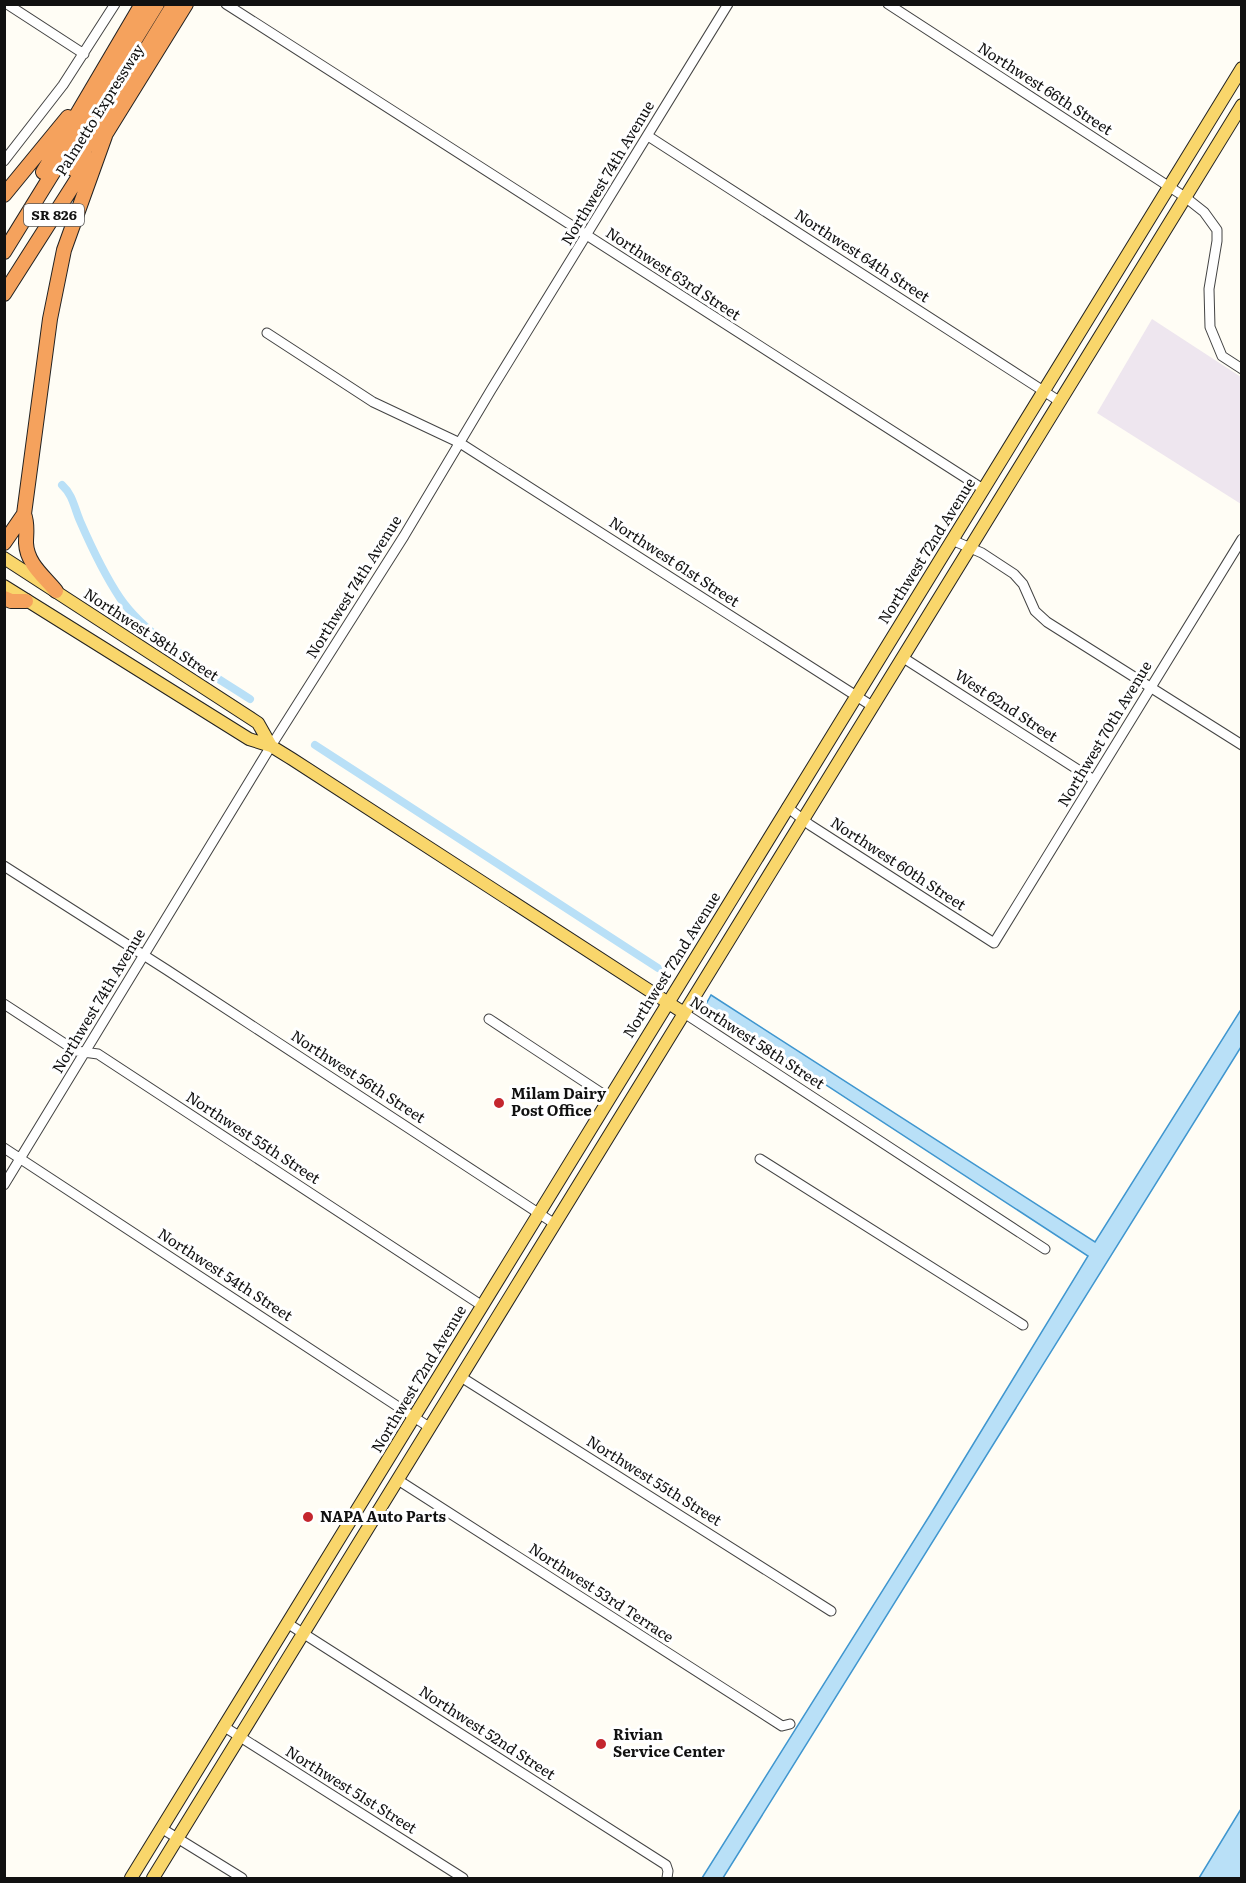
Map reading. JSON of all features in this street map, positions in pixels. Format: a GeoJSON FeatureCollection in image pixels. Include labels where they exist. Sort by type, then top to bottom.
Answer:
{"type":"FeatureCollection","features":[{"type":"Feature","properties":{"kind":"highway","name":"Palmetto Expressway"},"geometry":{"type":"LineString","coordinates":[[4,238],[142,4]]}},
{"type":"Feature","properties":{"kind":"highway"},"geometry":{"type":"LineString","coordinates":[[4,252],[157,4]]}},
{"type":"Feature","properties":{"kind":"highway"},"geometry":{"type":"LineString","coordinates":[[4,281],[174,4]]}},
{"type":"Feature","properties":{"kind":"highway","name":"Palmetto Expressway"},"geometry":{"type":"LineString","coordinates":[[4,294],[186,4]]}},
{"type":"Feature","properties":{"kind":"highway"},"geometry":{"type":"LineString","coordinates":[[4,195],[96,82]]}},
{"type":"Feature","properties":{"kind":"highway"},"geometry":{"type":"LineString","coordinates":[[56,591],[38,572],[30,559],[26,542],[28,525],[24,514],[36,412],[56,282],[64,250],[105,136]]}},
{"type":"Feature","properties":{"kind":"highway"},"geometry":{"type":"LineString","coordinates":[[4,543],[24,514]]}},
{"type":"Feature","properties":{"kind":"highway"},"geometry":{"type":"LineString","coordinates":[[4,598],[10,601],[26,600]]}},
{"type":"Feature","properties":{"kind":"main road","name":"Northwest 72nd Avenue"},"geometry":{"type":"LineString","coordinates":[[131,1878],[1242,68]]}},
{"type":"Feature","properties":{"kind":"main road"},"geometry":{"type":"LineString","coordinates":[[153,1878],[1242,105]]}},
{"type":"Feature","properties":{"kind":"main road","name":"Northwest 58th Street"},"geometry":{"type":"LineString","coordinates":[[4,558],[258,723],[271,746]]}},
{"type":"Feature","properties":{"kind":"main road","name":"Northwest 58th Street"},"geometry":{"type":"LineString","coordinates":[[4,586],[249,740],[271,746],[684,1013]]}},
{"type":"Feature","properties":{"kind":"street"},"geometry":{"type":"LineString","coordinates":[[7,4],[84,54]]}},
{"type":"Feature","properties":{"kind":"street"},"geometry":{"type":"LineString","coordinates":[[4,161],[50,103],[115,4]]}},
{"type":"Feature","properties":{"kind":"street","name":"Northwest 63rd Street"},"geometry":{"type":"LineString","coordinates":[[226,4],[983,489]]}},
{"type":"Feature","properties":{"kind":"street","name":"Northwest 74th Avenue"},"geometry":{"type":"LineString","coordinates":[[4,1185],[271,746],[396,550],[728,4]]}},
{"type":"Feature","properties":{"kind":"street","name":"Northwest 66th Street"},"geometry":{"type":"LineString","coordinates":[[888,4],[1185,197],[1204,212],[1217,230],[1209,289],[1210,327],[1222,356],[1242,369]]}},
{"type":"Feature","properties":{"kind":"street","name":"Northwest 64th Street"},"geometry":{"type":"LineString","coordinates":[[648,136],[1059,401]]}},
{"type":"Feature","properties":{"kind":"street","name":"Northwest 61st Street"},"geometry":{"type":"LineString","coordinates":[[267,333],[373,402],[460,442],[872,706]]}},
{"type":"Feature","properties":{"kind":"street","name":"Northwest 70th Avenue"},"geometry":{"type":"LineString","coordinates":[[994,943],[1242,539]]}},
{"type":"Feature","properties":{"kind":"street"},"geometry":{"type":"LineString","coordinates":[[952,540],[982,553],[1019,579],[1026,589],[1032,606],[1047,622],[1242,745]]}},
{"type":"Feature","properties":{"kind":"street","name":"West 62nd Street"},"geometry":{"type":"LineString","coordinates":[[902,657],[1094,780]]}},
{"type":"Feature","properties":{"kind":"street","name":"Northwest 60th Street"},"geometry":{"type":"LineString","coordinates":[[787,807],[994,943]]}},
{"type":"Feature","properties":{"kind":"street","name":"Northwest 56th Street"},"geometry":{"type":"LineString","coordinates":[[4,867],[145,956],[555,1224]]}},
{"type":"Feature","properties":{"kind":"street","name":"Northwest 55th Street"},"geometry":{"type":"LineString","coordinates":[[4,1004],[76,1051],[98,1054],[481,1305]]}},
{"type":"Feature","properties":{"kind":"street","name":"Northwest 58th Street"},"geometry":{"type":"LineString","coordinates":[[684,1013],[1045,1248]]}},
{"type":"Feature","properties":{"kind":"street"},"geometry":{"type":"LineString","coordinates":[[489,1019],[609,1098]]}},
{"type":"Feature","properties":{"kind":"street","name":"Northwest 54th Street"},"geometry":{"type":"LineString","coordinates":[[4,1148],[429,1427]]}},
{"type":"Feature","properties":{"kind":"street"},"geometry":{"type":"LineString","coordinates":[[760,1159],[1023,1325]]}},
{"type":"Feature","properties":{"kind":"street","name":"Northwest 55th Street"},"geometry":{"type":"LineString","coordinates":[[461,1377],[831,1611]]}},
{"type":"Feature","properties":{"kind":"street","name":"Northwest 53rd Terrace"},"geometry":{"type":"LineString","coordinates":[[398,1480],[782,1726],[790,1724]]}},
{"type":"Feature","properties":{"kind":"street","name":"Northwest 52nd Street"},"geometry":{"type":"LineString","coordinates":[[287,1623],[666,1865],[668,1875]]}},
{"type":"Feature","properties":{"kind":"street","name":"Northwest 51st Street"},"geometry":{"type":"LineString","coordinates":[[223,1726],[463,1878]]}},
{"type":"Feature","properties":{"kind":"street"},"geometry":{"type":"LineString","coordinates":[[162,1827],[242,1878]]}},
{"type":"Feature","properties":{"kind":"shaded area"},"geometry":{"type":"Polygon","coordinates":[[[1152,319],[1241,377],[1241,504],[1097,413],[1152,319]]]}},
{"type":"Feature","properties":{"kind":"water"},"geometry":{"type":"Polygon","coordinates":[[[711,995],[1095,1242],[1242,1008],[1241,1047],[723,1878],[702,1878],[930,1515],[1088,1256],[705,1006],[711,995]]]}},
{"type":"Feature","properties":{"kind":"water"},"geometry":{"type":"Polygon","coordinates":[[[1241,1809],[1241,1878],[1199,1878],[1241,1809]]]}},
{"type":"Feature","properties":{"kind":"waterway"},"geometry":{"type":"LineString","coordinates":[[62,485],[71,497],[104,570],[120,598],[132,613],[180,654],[250,699]]}},
{"type":"Feature","properties":{"kind":"waterway"},"geometry":{"type":"LineString","coordinates":[[315,745],[658,968]]}},
{"type":"Feature","properties":{"kind":"place","name":"Milam Dairy Post Office"},"geometry":{"type":"Point","coordinates":[499,1103]}},
{"type":"Feature","properties":{"kind":"place","name":"NAPA Auto Parts"},"geometry":{"type":"Point","coordinates":[308,1517]}},
{"type":"Feature","properties":{"kind":"place","name":"Rivian Service Center"},"geometry":{"type":"Point","coordinates":[601,1744]}}]}
